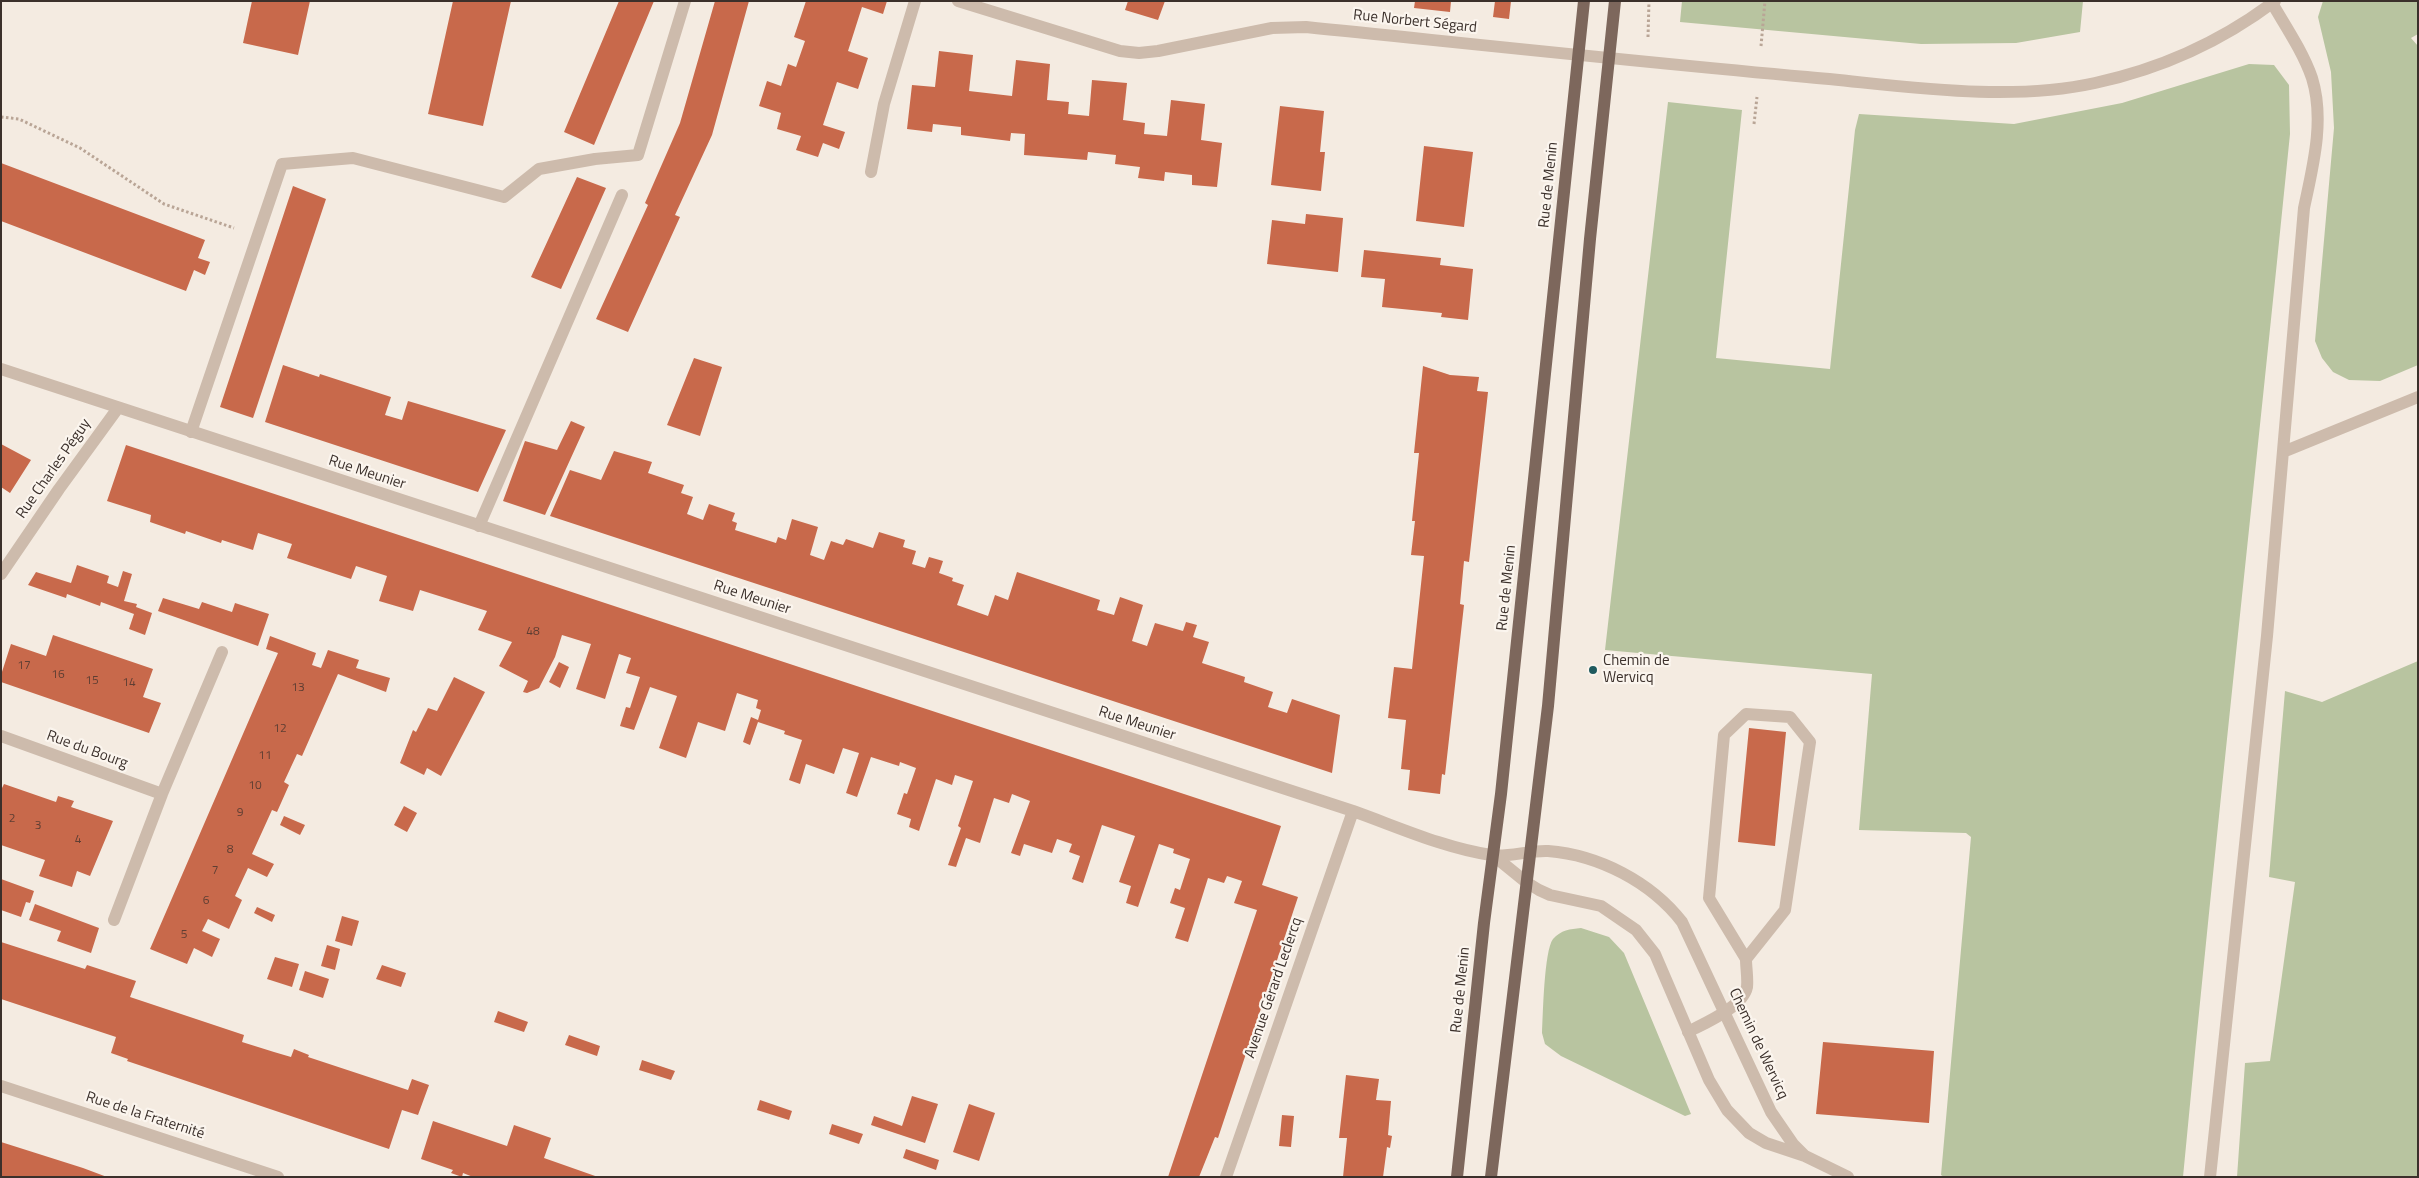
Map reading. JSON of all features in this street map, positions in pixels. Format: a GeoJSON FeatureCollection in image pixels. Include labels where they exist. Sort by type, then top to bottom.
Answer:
{"type":"FeatureCollection","features":[{"type":"Feature","properties":{"kind":"main road","name":"Rue de Menin"},"geometry":{"type":"LineString","coordinates":[[1457,1177],[1484,923],[1494,856],[1584,1]]}},
{"type":"Feature","properties":{"kind":"main road"},"geometry":{"type":"LineString","coordinates":[[1491,1177],[1548,706],[1589,249],[1616,1]]}},
{"type":"Feature","properties":{"kind":"street"},"geometry":{"type":"LineString","coordinates":[[191,432],[282,164],[353,158],[504,198],[539,169],[594,159],[638,155],[685,1]]}},
{"type":"Feature","properties":{"kind":"street"},"geometry":{"type":"LineString","coordinates":[[871,172],[884,104],[914,1]]}},
{"type":"Feature","properties":{"kind":"street","name":"Rue Norbert Ségard"},"geometry":{"type":"LineString","coordinates":[[958,1],[1120,51],[1139,53],[1288,26],[1648,63],[1960,90],[2016,91],[2094,84],[2164,62],[2214,40],[2249,21],[2273,2]]}},
{"type":"Feature","properties":{"kind":"street"},"geometry":{"type":"LineString","coordinates":[[2210,1177],[2267,636],[2304,208],[2314,161],[2318,108],[2312,78],[2273,2]]}},
{"type":"Feature","properties":{"kind":"street"},"geometry":{"type":"LineString","coordinates":[[479,526],[622,195]]}},
{"type":"Feature","properties":{"kind":"street","name":"Rue Meunier"},"geometry":{"type":"LineString","coordinates":[[1,369],[1353,811],[1462,849],[1494,856]]}},
{"type":"Feature","properties":{"kind":"street"},"geometry":{"type":"LineString","coordinates":[[2283,452],[2418,397]]}},
{"type":"Feature","properties":{"kind":"street","name":"Rue Charles Péguy"},"geometry":{"type":"LineString","coordinates":[[1,574],[59,488],[118,408]]}},
{"type":"Feature","properties":{"kind":"street"},"geometry":{"type":"LineString","coordinates":[[114,920],[162,794],[222,652]]}},
{"type":"Feature","properties":{"kind":"street"},"geometry":{"type":"LineString","coordinates":[[1688,1032],[1725,1012],[1742,998],[1747,986],[1746,959],[1708,898],[1724,735],[1746,714],[1790,717],[1810,742],[1785,910],[1746,959]]}},
{"type":"Feature","properties":{"kind":"street","name":"Rue du Bourg"},"geometry":{"type":"LineString","coordinates":[[1,736],[162,794]]}},
{"type":"Feature","properties":{"kind":"street","name":"Avenue Gérard Leclercq"},"geometry":{"type":"LineString","coordinates":[[1226,1177],[1353,811]]}},
{"type":"Feature","properties":{"kind":"street","name":"Chemin de Wervicq"},"geometry":{"type":"LineString","coordinates":[[1494,856],[1530,851],[1566,854],[1605,865],[1628,876],[1660,897],[1682,922],[1771,1112],[1793,1144],[1805,1156]]}},
{"type":"Feature","properties":{"kind":"street","name":"Chemin de Wervicq"},"geometry":{"type":"LineString","coordinates":[[1494,856],[1526,882],[1550,895],[1601,906],[1636,930],[1654,954],[1718,1096],[1738,1122],[1749,1133],[1766,1143],[1805,1156],[1848,1177]]}},
{"type":"Feature","properties":{"kind":"street","name":"Rue de la Fraternité"},"geometry":{"type":"LineString","coordinates":[[1,1086],[278,1177]]}},
{"type":"Feature","properties":{"kind":"path"},"geometry":{"type":"LineString","coordinates":[[1648,1],[1648,63]]}},
{"type":"Feature","properties":{"kind":"path"},"geometry":{"type":"LineString","coordinates":[[1,117],[19,119],[80,148],[164,204],[258,236]]}},
{"type":"Feature","properties":{"kind":"green space"},"geometry":{"type":"Polygon","coordinates":[[[1682,1],[2083,1],[2080,32],[2016,43],[1921,44],[1680,22],[1682,1]]]}},
{"type":"Feature","properties":{"kind":"green space"},"geometry":{"type":"Polygon","coordinates":[[[2323,1],[2418,1],[2418,34],[2411,38],[2418,46],[2418,365],[2380,381],[2349,380],[2333,372],[2322,358],[2315,341],[2334,128],[2331,72],[2318,17],[2323,1]]]}},
{"type":"Feature","properties":{"kind":"green space"},"geometry":{"type":"Polygon","coordinates":[[[2249,64],[2274,65],[2289,85],[2290,134],[2183,1177],[1944,1177],[1941,1175],[1971,837],[1966,833],[1859,830],[1872,674],[1605,650],[1668,102],[1742,110],[1716,358],[1830,369],[1855,130],[1859,114],[2014,124],[2122,103],[2249,64]]]}},
{"type":"Feature","properties":{"kind":"green space"},"geometry":{"type":"Polygon","coordinates":[[[2418,661],[2418,1177],[2237,1177],[2245,1063],[2270,1061],[2295,882],[2269,877],[2285,691],[2322,702],[2418,661]]]}},
{"type":"Feature","properties":{"kind":"green space"},"geometry":{"type":"Polygon","coordinates":[[[1581,928],[1609,937],[1624,953],[1691,1114],[1685,1116],[1561,1056],[1545,1044],[1542,1033],[1546,969],[1550,946],[1553,939],[1562,932],[1581,928]]]}},
{"type":"Feature","properties":{"kind":"building"},"geometry":{"type":"Polygon","coordinates":[[[252,1],[310,1],[298,55],[243,43],[252,1]]]}},
{"type":"Feature","properties":{"kind":"building"},"geometry":{"type":"Polygon","coordinates":[[[453,1],[511,1],[483,126],[428,114],[453,1]]]}},
{"type":"Feature","properties":{"kind":"building"},"geometry":{"type":"Polygon","coordinates":[[[619,1],[654,1],[594,145],[564,132],[619,1]]]}},
{"type":"Feature","properties":{"kind":"building"},"geometry":{"type":"Polygon","coordinates":[[[715,1],[749,1],[712,135],[675,215],[680,217],[628,332],[596,319],[648,205],[645,203],[680,123],[715,1]]]}},
{"type":"Feature","properties":{"kind":"building"},"geometry":{"type":"Polygon","coordinates":[[[806,1],[887,1],[883,14],[862,7],[848,51],[868,58],[858,89],[837,82],[823,125],[845,132],[839,149],[823,143],[818,157],[796,150],[801,136],[777,129],[781,113],[759,106],[767,81],[781,86],[788,64],[796,67],[805,41],[794,37],[806,1]]]}},
{"type":"Feature","properties":{"kind":"building"},"geometry":{"type":"Polygon","coordinates":[[[1128,1],[1165,1],[1158,20],[1125,10],[1128,1]]]}},
{"type":"Feature","properties":{"kind":"building"},"geometry":{"type":"Polygon","coordinates":[[[1415,1],[1451,1],[1450,12],[1414,8],[1415,1]]]}},
{"type":"Feature","properties":{"kind":"building"},"geometry":{"type":"Polygon","coordinates":[[[1495,1],[1511,1],[1509,19],[1493,17],[1495,1]]]}},
{"type":"Feature","properties":{"kind":"building"},"geometry":{"type":"Polygon","coordinates":[[[939,51],[973,55],[969,91],[1012,96],[1016,60],[1050,64],[1047,100],[1069,102],[1068,114],[1089,116],[1092,80],[1127,83],[1123,120],[1145,123],[1144,134],[1167,136],[1171,100],[1205,104],[1201,140],[1222,143],[1217,187],[1192,185],[1192,175],[1165,172],[1164,181],[1138,178],[1140,167],[1115,164],[1116,155],[1088,152],[1087,160],[1024,155],[1025,134],[1011,133],[1010,141],[961,135],[961,127],[933,124],[932,132],[907,129],[912,85],[935,87],[939,51]]]}},
{"type":"Feature","properties":{"kind":"building"},"geometry":{"type":"Polygon","coordinates":[[[1280,106],[1324,111],[1320,152],[1325,152],[1321,191],[1271,185],[1280,106]]]}},
{"type":"Feature","properties":{"kind":"building"},"geometry":{"type":"Polygon","coordinates":[[[1424,146],[1473,152],[1464,227],[1416,221],[1424,146]]]}},
{"type":"Feature","properties":{"kind":"building"},"geometry":{"type":"Polygon","coordinates":[[[1,163],[205,240],[198,258],[210,262],[205,275],[194,270],[186,291],[1,221],[1,163]]]}},
{"type":"Feature","properties":{"kind":"building"},"geometry":{"type":"Polygon","coordinates":[[[577,177],[606,188],[561,289],[531,277],[577,177]]]}},
{"type":"Feature","properties":{"kind":"building"},"geometry":{"type":"Polygon","coordinates":[[[293,186],[326,199],[253,418],[220,407],[293,186]]]}},
{"type":"Feature","properties":{"kind":"building"},"geometry":{"type":"Polygon","coordinates":[[[1306,214],[1343,218],[1338,272],[1267,264],[1272,220],[1305,224],[1306,214]]]}},
{"type":"Feature","properties":{"kind":"building"},"geometry":{"type":"Polygon","coordinates":[[[1364,250],[1441,258],[1440,265],[1473,269],[1468,320],[1441,317],[1442,313],[1382,307],[1385,279],[1361,277],[1364,250]]]}},
{"type":"Feature","properties":{"kind":"building"},"geometry":{"type":"Polygon","coordinates":[[[694,358],[722,367],[700,436],[667,425],[694,358]]]}},
{"type":"Feature","properties":{"kind":"building"},"geometry":{"type":"Polygon","coordinates":[[[283,365],[319,377],[320,374],[391,397],[385,415],[402,420],[408,401],[506,430],[478,492],[265,422],[283,365]]]}},
{"type":"Feature","properties":{"kind":"building"},"geometry":{"type":"Polygon","coordinates":[[[1423,366],[1450,375],[1479,377],[1477,391],[1488,392],[1469,562],[1464,561],[1460,604],[1464,605],[1445,775],[1442,774],[1440,794],[1408,790],[1410,770],[1401,769],[1406,720],[1388,718],[1394,667],[1412,669],[1424,556],[1411,555],[1415,521],[1412,521],[1419,453],[1414,453],[1423,366]]]}},
{"type":"Feature","properties":{"kind":"building"},"geometry":{"type":"Polygon","coordinates":[[[571,421],[585,427],[545,515],[503,501],[525,441],[557,450],[571,421]]]}},
{"type":"Feature","properties":{"kind":"building"},"geometry":{"type":"Polygon","coordinates":[[[1,444],[31,460],[10,493],[1,487],[1,444]]]}},
{"type":"Feature","properties":{"kind":"building"},"geometry":{"type":"Polygon","coordinates":[[[126,445],[1281,826],[1262,885],[1298,897],[1218,1138],[1215,1137],[1199,1177],[1168,1177],[1257,910],[1234,903],[1242,881],[1227,876],[1224,883],[1208,878],[1188,942],[1175,938],[1185,908],[1170,903],[1175,888],[1180,890],[1190,859],[1173,853],[1174,849],[1159,844],[1138,907],[1126,903],[1131,886],[1119,882],[1135,836],[1102,825],[1083,883],[1072,879],[1080,856],[1069,852],[1072,844],[1057,839],[1052,853],[1024,844],[1020,856],[1011,853],[1030,801],[1012,794],[1009,803],[994,798],[980,843],[966,838],[956,867],[948,865],[961,828],[958,826],[973,781],[955,775],[952,785],[936,779],[919,831],[909,827],[911,819],[897,814],[904,793],[907,794],[916,768],[900,762],[899,766],[871,757],[857,797],[846,793],[859,753],[843,748],[834,774],[806,764],[800,784],[789,780],[802,740],[784,734],[785,731],[758,722],[750,745],[743,742],[751,717],[758,720],[761,710],[756,708],[758,700],[737,693],[725,731],[698,722],[686,758],[659,748],[677,696],[650,687],[634,730],[620,726],[626,707],[630,708],[640,677],[626,673],[631,658],[619,654],[605,699],[576,689],[591,644],[562,635],[555,657],[539,688],[527,693],[523,692],[528,681],[499,666],[512,642],[478,630],[487,611],[420,590],[413,611],[379,601],[387,576],[356,566],[351,579],[287,558],[292,544],[258,533],[253,550],[222,540],[221,543],[186,531],[185,534],[150,522],[151,515],[107,501],[126,445]]]}},
{"type":"Feature","properties":{"kind":"building"},"geometry":{"type":"Polygon","coordinates":[[[614,451],[652,462],[648,473],[684,485],[681,493],[693,497],[687,514],[703,520],[709,504],[735,513],[732,521],[737,523],[735,530],[776,543],[778,537],[786,540],[792,519],[818,527],[810,555],[824,560],[831,541],[843,545],[846,539],[873,548],[879,532],[905,540],[903,547],[916,551],[912,564],[925,568],[929,557],[943,561],[939,573],[953,578],[952,581],[964,585],[957,605],[988,616],[995,595],[1008,600],[1017,572],[1100,600],[1097,610],[1114,615],[1120,597],[1143,605],[1132,641],[1147,646],[1155,623],[1183,631],[1186,622],[1197,625],[1193,637],[1209,642],[1202,663],[1245,677],[1244,682],[1273,692],[1268,707],[1287,713],[1292,699],[1340,715],[1332,773],[550,516],[570,470],[601,480],[614,451]]]}},
{"type":"Feature","properties":{"kind":"building"},"geometry":{"type":"Polygon","coordinates":[[[77,565],[109,576],[107,583],[118,587],[123,571],[132,574],[124,601],[137,604],[136,607],[152,613],[145,635],[129,629],[134,614],[101,602],[100,606],[67,594],[66,598],[28,585],[36,572],[71,583],[77,565]]]}},
{"type":"Feature","properties":{"kind":"building"},"geometry":{"type":"Polygon","coordinates":[[[163,598],[199,609],[202,602],[232,612],[235,603],[269,614],[258,646],[158,611],[163,598]]]}},
{"type":"Feature","properties":{"kind":"building"},"geometry":{"type":"Polygon","coordinates":[[[53,635],[153,669],[143,697],[161,703],[149,733],[1,682],[1,675],[11,644],[46,656],[53,635]]]}},
{"type":"Feature","properties":{"kind":"building"},"geometry":{"type":"Polygon","coordinates":[[[270,636],[316,653],[312,665],[321,668],[328,650],[359,660],[356,668],[390,678],[386,692],[338,674],[302,756],[297,754],[284,782],[289,785],[277,812],[272,810],[252,854],[274,864],[267,877],[248,868],[235,896],[242,900],[229,929],[208,919],[202,931],[220,939],[212,957],[194,948],[187,964],[150,949],[278,653],[266,649],[270,636]]]}},
{"type":"Feature","properties":{"kind":"building"},"geometry":{"type":"Polygon","coordinates":[[[559,662],[569,667],[560,688],[549,682],[559,662]]]}},
{"type":"Feature","properties":{"kind":"building"},"geometry":{"type":"Polygon","coordinates":[[[454,677],[485,692],[441,776],[427,768],[424,775],[400,763],[413,730],[416,732],[428,708],[437,711],[454,677]]]}},
{"type":"Feature","properties":{"kind":"building"},"geometry":{"type":"Polygon","coordinates":[[[1749,728],[1786,732],[1775,846],[1738,842],[1749,728]]]}},
{"type":"Feature","properties":{"kind":"building"},"geometry":{"type":"Polygon","coordinates":[[[4,784],[56,802],[58,796],[74,801],[71,807],[113,821],[90,876],[77,871],[72,887],[39,876],[45,860],[1,845],[1,790],[4,784]]]}},
{"type":"Feature","properties":{"kind":"building"},"geometry":{"type":"Polygon","coordinates":[[[404,806],[417,813],[407,832],[394,825],[404,806]]]}},
{"type":"Feature","properties":{"kind":"building"},"geometry":{"type":"Polygon","coordinates":[[[284,816],[305,825],[300,835],[280,825],[284,816]]]}},
{"type":"Feature","properties":{"kind":"building"},"geometry":{"type":"Polygon","coordinates":[[[1,879],[34,891],[30,903],[26,902],[21,917],[1,910],[1,879]]]}},
{"type":"Feature","properties":{"kind":"building"},"geometry":{"type":"Polygon","coordinates":[[[35,904],[99,928],[91,953],[57,941],[61,931],[29,920],[35,904]]]}},
{"type":"Feature","properties":{"kind":"building"},"geometry":{"type":"Polygon","coordinates":[[[257,907],[275,915],[272,922],[254,913],[257,907]]]}},
{"type":"Feature","properties":{"kind":"building"},"geometry":{"type":"Polygon","coordinates":[[[342,916],[359,921],[352,946],[335,941],[342,916]]]}},
{"type":"Feature","properties":{"kind":"building"},"geometry":{"type":"Polygon","coordinates":[[[1,942],[85,969],[87,965],[136,981],[130,997],[244,1035],[242,1042],[291,1057],[294,1049],[309,1055],[308,1057],[408,1090],[412,1079],[429,1085],[418,1115],[402,1110],[389,1149],[127,1061],[128,1059],[111,1053],[116,1037],[1,999],[1,942]]]}},
{"type":"Feature","properties":{"kind":"building"},"geometry":{"type":"Polygon","coordinates":[[[327,945],[340,949],[335,970],[321,966],[327,945]]]}},
{"type":"Feature","properties":{"kind":"building"},"geometry":{"type":"Polygon","coordinates":[[[275,957],[299,964],[292,987],[267,979],[275,957]]]}},
{"type":"Feature","properties":{"kind":"building"},"geometry":{"type":"Polygon","coordinates":[[[382,965],[406,973],[401,987],[376,979],[382,965]]]}},
{"type":"Feature","properties":{"kind":"building"},"geometry":{"type":"Polygon","coordinates":[[[305,971],[329,979],[323,998],[299,990],[305,971]]]}},
{"type":"Feature","properties":{"kind":"building"},"geometry":{"type":"Polygon","coordinates":[[[498,1011],[528,1022],[524,1032],[494,1022],[498,1011]]]}},
{"type":"Feature","properties":{"kind":"building"},"geometry":{"type":"Polygon","coordinates":[[[569,1035],[600,1046],[597,1056],[565,1045],[569,1035]]]}},
{"type":"Feature","properties":{"kind":"building"},"geometry":{"type":"Polygon","coordinates":[[[1823,1042],[1934,1051],[1929,1123],[1816,1114],[1823,1042]]]}},
{"type":"Feature","properties":{"kind":"building"},"geometry":{"type":"Polygon","coordinates":[[[642,1060],[675,1071],[671,1080],[639,1070],[642,1060]]]}},
{"type":"Feature","properties":{"kind":"building"},"geometry":{"type":"Polygon","coordinates":[[[1346,1075],[1379,1079],[1376,1100],[1391,1101],[1388,1135],[1392,1136],[1390,1148],[1387,1147],[1383,1177],[1343,1177],[1347,1138],[1339,1138],[1346,1075]]]}},
{"type":"Feature","properties":{"kind":"building"},"geometry":{"type":"Polygon","coordinates":[[[912,1096],[938,1104],[925,1143],[871,1125],[874,1116],[902,1126],[912,1096]]]}},
{"type":"Feature","properties":{"kind":"building"},"geometry":{"type":"Polygon","coordinates":[[[760,1100],[792,1111],[789,1120],[757,1110],[760,1100]]]}},
{"type":"Feature","properties":{"kind":"building"},"geometry":{"type":"Polygon","coordinates":[[[969,1104],[995,1113],[979,1161],[953,1152],[969,1104]]]}},
{"type":"Feature","properties":{"kind":"building"},"geometry":{"type":"Polygon","coordinates":[[[1282,1115],[1294,1116],[1291,1147],[1279,1146],[1282,1115]]]}},
{"type":"Feature","properties":{"kind":"building"},"geometry":{"type":"Polygon","coordinates":[[[433,1121],[507,1146],[514,1125],[551,1138],[544,1158],[598,1177],[473,1177],[463,1173],[462,1177],[451,1173],[453,1170],[421,1159],[433,1121]]]}},
{"type":"Feature","properties":{"kind":"building"},"geometry":{"type":"Polygon","coordinates":[[[832,1124],[863,1134],[859,1144],[829,1134],[832,1124]]]}},
{"type":"Feature","properties":{"kind":"building"},"geometry":{"type":"Polygon","coordinates":[[[1,1142],[83,1168],[107,1177],[1,1177],[1,1142]]]}},
{"type":"Feature","properties":{"kind":"building"},"geometry":{"type":"Polygon","coordinates":[[[906,1149],[939,1160],[936,1170],[903,1158],[906,1149]]]}},
{"type":"Feature","properties":{"kind":"place","name":"Chemin de Wervicq"},"geometry":{"type":"Point","coordinates":[1593,670]}}]}
